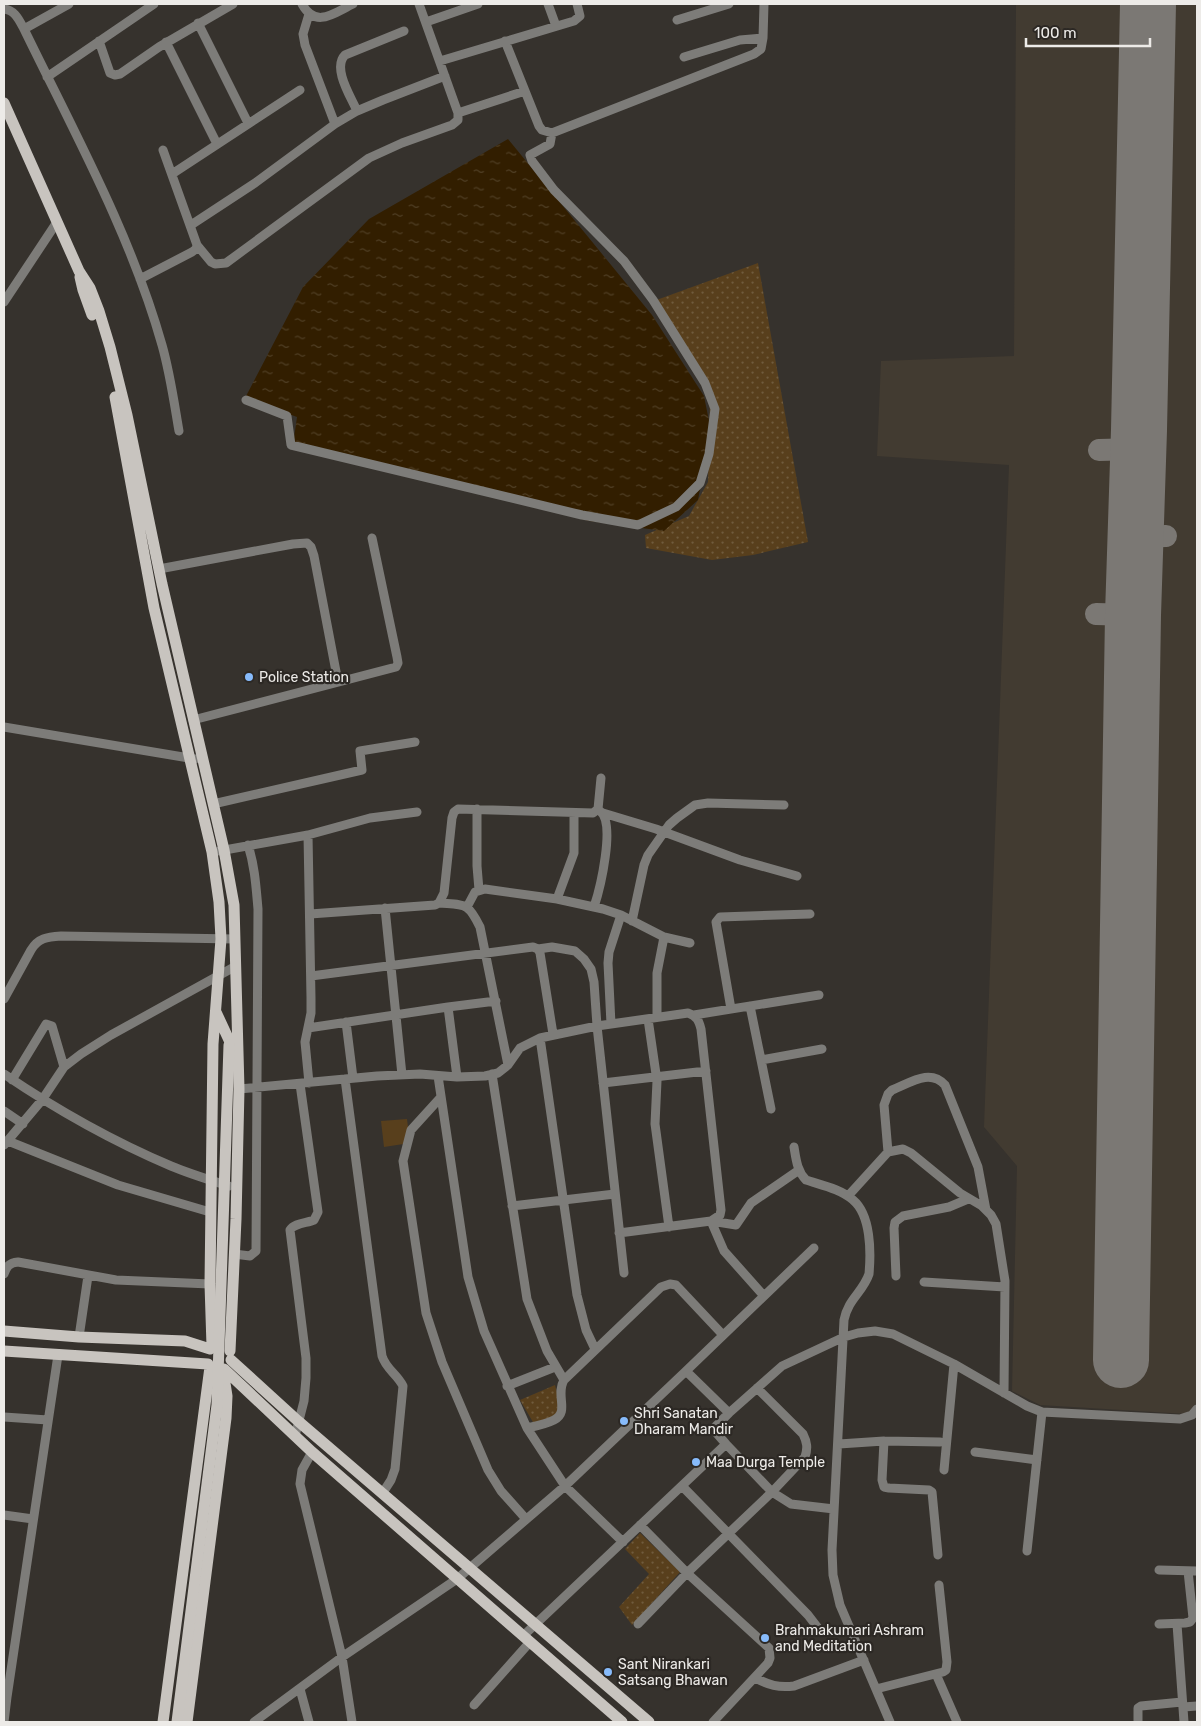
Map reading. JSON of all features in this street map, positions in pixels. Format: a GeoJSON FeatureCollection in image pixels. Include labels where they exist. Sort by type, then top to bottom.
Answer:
{"type":"FeatureCollection","features":[{"type":"Feature","properties":{"kind":"main road"},"geometry":{"type":"LineString","coordinates":[[4,103],[79,271],[90,288],[110,347],[159,569],[191,758],[212,852],[219,902],[220,939],[213,1044],[210,1212],[211,1348],[206,1354],[209,1365],[163,1722]]}},
{"type":"Feature","properties":{"kind":"main road"},"geometry":{"type":"LineString","coordinates":[[79,271],[114,394],[154,608],[193,720],[224,850],[234,905],[239,1089],[234,1254],[227,1362],[226,1418],[187,1722]]}},
{"type":"Feature","properties":{"kind":"main road"},"geometry":{"type":"LineString","coordinates":[[177,1722],[217,1405],[229,1043],[237,1008]]}},
{"type":"Feature","properties":{"kind":"main road"},"geometry":{"type":"LineString","coordinates":[[215,1010],[229,1043]]}},
{"type":"Feature","properties":{"kind":"main road"},"geometry":{"type":"LineString","coordinates":[[4,1332],[185,1341],[211,1348],[222,1345],[227,1362],[295,1436],[456,1579],[622,1722]]}},
{"type":"Feature","properties":{"kind":"main road"},"geometry":{"type":"LineString","coordinates":[[4,1351],[209,1365],[216,1370],[227,1362]]}},
{"type":"Feature","properties":{"kind":"main road"},"geometry":{"type":"LineString","coordinates":[[227,1362],[649,1722]]}},
{"type":"Feature","properties":{"kind":"main road"},"geometry":{"type":"LineString","coordinates":[[174,1632],[198,1634]]}},
{"type":"Feature","properties":{"kind":"street"},"geometry":{"type":"LineString","coordinates":[[24,28],[69,4]]}},
{"type":"Feature","properties":{"kind":"street"},"geometry":{"type":"LineString","coordinates":[[47,76],[154,4]]}},
{"type":"Feature","properties":{"kind":"street"},"geometry":{"type":"LineString","coordinates":[[100,41],[110,73],[115,75],[125,72],[166,42],[233,4]]}},
{"type":"Feature","properties":{"kind":"street"},"geometry":{"type":"LineString","coordinates":[[302,4],[314,18],[320,18],[353,4]]}},
{"type":"Feature","properties":{"kind":"street"},"geometry":{"type":"LineString","coordinates":[[163,150],[198,245],[211,262],[215,264],[226,263],[370,158],[402,143],[452,125],[458,120],[458,113],[419,4]]}},
{"type":"Feature","properties":{"kind":"street"},"geometry":{"type":"LineString","coordinates":[[426,22],[478,4]]}},
{"type":"Feature","properties":{"kind":"street"},"geometry":{"type":"LineString","coordinates":[[548,4],[556,26]]}},
{"type":"Feature","properties":{"kind":"street"},"geometry":{"type":"LineString","coordinates":[[440,61],[578,19],[580,16],[578,4]]}},
{"type":"Feature","properties":{"kind":"street"},"geometry":{"type":"LineString","coordinates":[[677,20],[710,7],[729,4]]}},
{"type":"Feature","properties":{"kind":"street"},"geometry":{"type":"LineString","coordinates":[[505,41],[539,126],[542,130],[552,133],[754,54],[761,49],[764,4]]}},
{"type":"Feature","properties":{"kind":"street"},"geometry":{"type":"LineString","coordinates":[[4,9],[10,10],[15,14],[24,28],[104,193],[140,279],[162,346],[179,431]]}},
{"type":"Feature","properties":{"kind":"street"},"geometry":{"type":"LineString","coordinates":[[309,14],[303,34],[305,45],[335,124]]}},
{"type":"Feature","properties":{"kind":"street"},"geometry":{"type":"LineString","coordinates":[[198,23],[248,123]]}},
{"type":"Feature","properties":{"kind":"street"},"geometry":{"type":"LineString","coordinates":[[357,112],[341,74],[341,59],[345,55],[404,31]]}},
{"type":"Feature","properties":{"kind":"street"},"geometry":{"type":"LineString","coordinates":[[684,57],[740,40],[763,38]]}},
{"type":"Feature","properties":{"kind":"street"},"geometry":{"type":"LineString","coordinates":[[166,42],[216,144]]}},
{"type":"Feature","properties":{"kind":"street"},"geometry":{"type":"LineString","coordinates":[[191,225],[255,183],[335,124],[357,112],[445,76]]}},
{"type":"Feature","properties":{"kind":"street"},"geometry":{"type":"LineString","coordinates":[[172,174],[300,90]]}},
{"type":"Feature","properties":{"kind":"street"},"geometry":{"type":"LineString","coordinates":[[458,113],[524,91]]}},
{"type":"Feature","properties":{"kind":"street"},"geometry":{"type":"LineString","coordinates":[[246,400],[287,416],[291,445],[582,515],[638,525],[676,507],[700,483],[709,454],[715,409],[706,383],[654,300],[624,261],[554,190],[532,161],[530,155],[550,144],[552,133]]}},
{"type":"Feature","properties":{"kind":"street"},"geometry":{"type":"LineString","coordinates":[[4,302],[57,222]]}},
{"type":"Feature","properties":{"kind":"street"},"geometry":{"type":"LineString","coordinates":[[140,279],[192,252],[198,245]]}},
{"type":"Feature","properties":{"kind":"street"},"geometry":{"type":"LineString","coordinates":[[193,720],[396,667],[398,663],[372,538]]}},
{"type":"Feature","properties":{"kind":"street"},"geometry":{"type":"LineString","coordinates":[[159,569],[307,543],[311,547],[314,556],[338,682]]}},
{"type":"Feature","properties":{"kind":"street"},"geometry":{"type":"LineString","coordinates":[[4,727],[203,761]]}},
{"type":"Feature","properties":{"kind":"street"},"geometry":{"type":"LineString","coordinates":[[213,804],[362,770],[360,751],[415,742]]}},
{"type":"Feature","properties":{"kind":"street"},"geometry":{"type":"LineString","coordinates":[[594,907],[601,885],[607,829],[606,821],[601,811],[601,778]]}},
{"type":"Feature","properties":{"kind":"street"},"geometry":{"type":"LineString","coordinates":[[632,921],[644,865],[664,832],[677,818],[695,806],[708,803],[784,805]]}},
{"type":"Feature","properties":{"kind":"street"},"geometry":{"type":"LineString","coordinates":[[439,904],[444,893],[452,818],[454,812],[463,808],[574,814],[601,811],[740,860],[797,876]]}},
{"type":"Feature","properties":{"kind":"street"},"geometry":{"type":"LineString","coordinates":[[477,809],[479,890]]}},
{"type":"Feature","properties":{"kind":"street"},"geometry":{"type":"LineString","coordinates":[[212,852],[308,835],[370,818],[417,812]]}},
{"type":"Feature","properties":{"kind":"street"},"geometry":{"type":"LineString","coordinates":[[558,899],[574,853],[574,814]]}},
{"type":"Feature","properties":{"kind":"street"},"geometry":{"type":"LineString","coordinates":[[295,1436],[304,1400],[306,1358],[290,1230],[296,1225],[314,1220],[318,1212],[305,1083],[305,1042],[310,1014],[311,976],[308,835]]}},
{"type":"Feature","properties":{"kind":"street"},"geometry":{"type":"LineString","coordinates":[[234,1254],[250,1256],[256,1251],[258,909],[253,861],[248,846]]}},
{"type":"Feature","properties":{"kind":"street"},"geometry":{"type":"LineString","coordinates":[[467,907],[475,892],[485,889],[558,899],[594,907],[621,916],[664,937],[690,943]]}},
{"type":"Feature","properties":{"kind":"street"},"geometry":{"type":"LineString","coordinates":[[310,914],[439,904],[467,907],[480,927],[508,1065]]}},
{"type":"Feature","properties":{"kind":"street"},"geometry":{"type":"LineString","coordinates":[[385,908],[402,1075]]}},
{"type":"Feature","properties":{"kind":"street"},"geometry":{"type":"LineString","coordinates":[[731,1009],[716,922],[718,918],[810,914]]}},
{"type":"Feature","properties":{"kind":"street"},"geometry":{"type":"LineString","coordinates":[[611,1024],[609,952],[621,916]]}},
{"type":"Feature","properties":{"kind":"street"},"geometry":{"type":"LineString","coordinates":[[4,999],[35,943],[42,939],[61,936],[236,939]]}},
{"type":"Feature","properties":{"kind":"street"},"geometry":{"type":"LineString","coordinates":[[664,937],[657,973],[653,1018],[656,1077],[655,1124],[669,1227]]}},
{"type":"Feature","properties":{"kind":"street"},"geometry":{"type":"LineString","coordinates":[[311,976],[533,947],[538,949],[563,948],[575,952],[584,959],[591,969],[594,982],[597,1026],[624,1272]]}},
{"type":"Feature","properties":{"kind":"street"},"geometry":{"type":"LineString","coordinates":[[538,949],[553,1034]]}},
{"type":"Feature","properties":{"kind":"street"},"geometry":{"type":"LineString","coordinates":[[210,1212],[118,1185],[6,1143],[42,1100],[64,1067],[111,1035],[236,966]]}},
{"type":"Feature","properties":{"kind":"street"},"geometry":{"type":"LineString","coordinates":[[239,1089],[402,1075],[474,1078],[492,1074],[508,1065],[520,1048],[553,1034],[688,1013],[694,1015],[819,995]]}},
{"type":"Feature","properties":{"kind":"street"},"geometry":{"type":"LineString","coordinates":[[308,1028],[496,1001]]}},
{"type":"Feature","properties":{"kind":"street"},"geometry":{"type":"LineString","coordinates":[[750,1006],[771,1109]]}},
{"type":"Feature","properties":{"kind":"street"},"geometry":{"type":"LineString","coordinates":[[448,1007],[457,1077]]}},
{"type":"Feature","properties":{"kind":"street"},"geometry":{"type":"LineString","coordinates":[[619,1234],[711,1221],[717,1219],[721,1210],[702,1029],[694,1015]]}},
{"type":"Feature","properties":{"kind":"street"},"geometry":{"type":"LineString","coordinates":[[346,1022],[349,1079],[382,1356],[387,1368],[403,1386],[395,1468],[391,1480],[382,1494]]}},
{"type":"Feature","properties":{"kind":"street"},"geometry":{"type":"LineString","coordinates":[[12,1080],[46,1024],[52,1026],[64,1067]]}},
{"type":"Feature","properties":{"kind":"street"},"geometry":{"type":"LineString","coordinates":[[540,1038],[577,1295],[586,1330],[595,1349]]}},
{"type":"Feature","properties":{"kind":"street"},"geometry":{"type":"LineString","coordinates":[[761,1060],[822,1049]]}},
{"type":"Feature","properties":{"kind":"street"},"geometry":{"type":"LineString","coordinates":[[603,1083],[706,1071]]}},
{"type":"Feature","properties":{"kind":"street"},"geometry":{"type":"LineString","coordinates":[[4,1074],[42,1100],[106,1136],[174,1167],[236,1189]]}},
{"type":"Feature","properties":{"kind":"street"},"geometry":{"type":"LineString","coordinates":[[492,1074],[527,1299],[532,1316],[555,1367],[564,1380]]}},
{"type":"Feature","properties":{"kind":"street"},"geometry":{"type":"LineString","coordinates":[[438,1076],[468,1277],[484,1331],[527,1428],[565,1486],[623,1542]]}},
{"type":"Feature","properties":{"kind":"street"},"geometry":{"type":"LineString","coordinates":[[888,1152],[884,1105],[888,1094],[892,1090],[925,1077],[933,1076],[940,1079],[945,1085],[978,1167],[986,1210]]}},
{"type":"Feature","properties":{"kind":"street"},"geometry":{"type":"LineString","coordinates":[[441,1097],[411,1130],[403,1161],[425,1304],[442,1362],[488,1470],[501,1491],[526,1519]]}},
{"type":"Feature","properties":{"kind":"street"},"geometry":{"type":"LineString","coordinates":[[4,1111],[23,1124]]}},
{"type":"Feature","properties":{"kind":"street"},"geometry":{"type":"LineString","coordinates":[[794,1147],[798,1170],[806,1180],[854,1200],[865,1216],[868,1228],[870,1266],[866,1281],[849,1304],[845,1313],[832,1550],[834,1576],[840,1605],[890,1722]]}},
{"type":"Feature","properties":{"kind":"street"},"geometry":{"type":"LineString","coordinates":[[848,1196],[888,1152],[903,1149],[911,1153],[968,1199],[986,1210],[996,1224],[1003,1264],[1005,1287],[1004,1392]]}},
{"type":"Feature","properties":{"kind":"street"},"geometry":{"type":"LineString","coordinates":[[711,1221],[736,1225],[751,1203],[798,1170]]}},
{"type":"Feature","properties":{"kind":"street"},"geometry":{"type":"LineString","coordinates":[[512,1206],[615,1194]]}},
{"type":"Feature","properties":{"kind":"street"},"geometry":{"type":"LineString","coordinates":[[896,1276],[895,1222],[903,1216],[948,1207],[968,1199]]}},
{"type":"Feature","properties":{"kind":"street"},"geometry":{"type":"LineString","coordinates":[[711,1221],[724,1251],[764,1296]]}},
{"type":"Feature","properties":{"kind":"street"},"geometry":{"type":"LineString","coordinates":[[254,1722],[342,1657],[456,1579],[469,1568],[565,1486],[814,1248]]}},
{"type":"Feature","properties":{"kind":"street"},"geometry":{"type":"LineString","coordinates":[[4,1274],[11,1262],[18,1262],[116,1280],[210,1284]]}},
{"type":"Feature","properties":{"kind":"street"},"geometry":{"type":"LineString","coordinates":[[80,1337],[88,1276]]}},
{"type":"Feature","properties":{"kind":"street"},"geometry":{"type":"LineString","coordinates":[[924,1282],[1005,1287]]}},
{"type":"Feature","properties":{"kind":"street"},"geometry":{"type":"LineString","coordinates":[[527,1428],[553,1421],[560,1417],[563,1410],[560,1386],[564,1380],[661,1287],[670,1284],[676,1285],[723,1335]]}},
{"type":"Feature","properties":{"kind":"street"},"geometry":{"type":"LineString","coordinates":[[834,1509],[791,1504],[772,1492],[713,1429],[728,1413],[782,1366],[844,1337],[858,1333],[875,1331],[893,1334],[954,1364],[1027,1406],[1042,1412],[1180,1418],[1192,1415],[1197,1409]]}},
{"type":"Feature","properties":{"kind":"street"},"geometry":{"type":"LineString","coordinates":[[4,1722],[5,1697],[58,1355]]}},
{"type":"Feature","properties":{"kind":"street"},"geometry":{"type":"LineString","coordinates":[[944,1470],[954,1364]]}},
{"type":"Feature","properties":{"kind":"street"},"geometry":{"type":"LineString","coordinates":[[507,1386],[555,1367]]}},
{"type":"Feature","properties":{"kind":"street"},"geometry":{"type":"LineString","coordinates":[[686,1371],[728,1413]]}},
{"type":"Feature","properties":{"kind":"street"},"geometry":{"type":"LineString","coordinates":[[638,1624],[805,1457],[807,1442],[803,1434],[757,1388]]}},
{"type":"Feature","properties":{"kind":"street"},"geometry":{"type":"LineString","coordinates":[[1027,1551],[1042,1412]]}},
{"type":"Feature","properties":{"kind":"street"},"geometry":{"type":"LineString","coordinates":[[4,1417],[48,1420]]}},
{"type":"Feature","properties":{"kind":"street"},"geometry":{"type":"LineString","coordinates":[[838,1444],[884,1441],[940,1442]]}},
{"type":"Feature","properties":{"kind":"street"},"geometry":{"type":"LineString","coordinates":[[884,1441],[882,1480],[884,1487],[928,1490],[932,1492],[938,1555]]}},
{"type":"Feature","properties":{"kind":"street"},"geometry":{"type":"LineString","coordinates":[[474,1705],[526,1639],[535,1624],[726,1444]]}},
{"type":"Feature","properties":{"kind":"street"},"geometry":{"type":"LineString","coordinates":[[312,1452],[302,1470],[300,1484],[342,1657],[352,1722]]}},
{"type":"Feature","properties":{"kind":"street"},"geometry":{"type":"LineString","coordinates":[[975,1452],[1037,1460]]}},
{"type":"Feature","properties":{"kind":"street"},"geometry":{"type":"LineString","coordinates":[[682,1486],[808,1615],[818,1628]]}},
{"type":"Feature","properties":{"kind":"street"},"geometry":{"type":"LineString","coordinates":[[4,1515],[34,1519]]}},
{"type":"Feature","properties":{"kind":"street"},"geometry":{"type":"LineString","coordinates":[[640,1525],[687,1573],[769,1648],[770,1658],[768,1663],[713,1722]]}},
{"type":"Feature","properties":{"kind":"street"},"geometry":{"type":"LineString","coordinates":[[1159,1570],[1193,1571],[1195,1617],[1190,1622],[1159,1624]]}},
{"type":"Feature","properties":{"kind":"street"},"geometry":{"type":"LineString","coordinates":[[876,1689],[946,1670],[948,1666],[939,1585]]}},
{"type":"Feature","properties":{"kind":"street"},"geometry":{"type":"LineString","coordinates":[[1177,1624],[1184,1722]]}},
{"type":"Feature","properties":{"kind":"street"},"geometry":{"type":"LineString","coordinates":[[755,1678],[772,1686],[784,1688],[864,1660]]}},
{"type":"Feature","properties":{"kind":"street"},"geometry":{"type":"LineString","coordinates":[[936,1674],[957,1722]]}},
{"type":"Feature","properties":{"kind":"street"},"geometry":{"type":"LineString","coordinates":[[300,1689],[309,1722]]}},
{"type":"Feature","properties":{"kind":"street"},"geometry":{"type":"LineString","coordinates":[[1138,1722],[1138,1708],[1141,1706],[1197,1706]]}},
{"type":"Feature","properties":{"kind":"shaded area"},"geometry":{"type":"Polygon","coordinates":[[[1016,4],[1197,4],[1197,1403],[1187,1414],[1040,1405],[1012,1391],[1017,1166],[984,1127],[1009,465],[877,456],[881,361],[1014,356],[1016,4]]]}},
{"type":"Feature","properties":{"kind":"shaded area"},"geometry":{"type":"Polygon","coordinates":[[[758,263],[808,542],[753,555],[712,560],[646,548],[645,535],[689,516],[708,482],[710,399],[651,302],[758,263]]]}},
{"type":"Feature","properties":{"kind":"shaded area"},"geometry":{"type":"Polygon","coordinates":[[[407,1119],[410,1143],[384,1147],[381,1121],[407,1119]]]}},
{"type":"Feature","properties":{"kind":"shaded area"},"geometry":{"type":"Polygon","coordinates":[[[555,1385],[563,1416],[537,1429],[520,1400],[555,1385]]]}},
{"type":"Feature","properties":{"kind":"shaded area"},"geometry":{"type":"Polygon","coordinates":[[[640,1533],[680,1572],[632,1625],[619,1607],[649,1574],[625,1549],[640,1533]]]}},
{"type":"Feature","properties":{"kind":"water"},"geometry":{"type":"Polygon","coordinates":[[[508,139],[652,315],[704,396],[711,431],[698,500],[664,531],[589,521],[293,445],[297,417],[245,398],[303,287],[369,219],[508,139]]]}},
{"type":"Feature","properties":{"kind":"taxiway"},"geometry":{"type":"LineString","coordinates":[[1099,450],[1139,449]]}},
{"type":"Feature","properties":{"kind":"taxiway"},"geometry":{"type":"LineString","coordinates":[[1136,537],[1166,536]]}},
{"type":"Feature","properties":{"kind":"taxiway"},"geometry":{"type":"LineString","coordinates":[[1096,614],[1133,615]]}},
{"type":"Feature","properties":{"kind":"runway"},"geometry":{"type":"LineString","coordinates":[[1121,1360],[1133,615],[1148,4]]}},
{"type":"Feature","properties":{"kind":"place","name":"Police Station"},"geometry":{"type":"Point","coordinates":[249,677]}},
{"type":"Feature","properties":{"kind":"place","name":"Shri Sanatan Dharam Mandir"},"geometry":{"type":"Point","coordinates":[624,1421]}},
{"type":"Feature","properties":{"kind":"place","name":"Maa Durga Temple"},"geometry":{"type":"Point","coordinates":[696,1462]}},
{"type":"Feature","properties":{"kind":"place","name":"Brahmakumari Ashram and Meditation"},"geometry":{"type":"Point","coordinates":[765,1638]}},
{"type":"Feature","properties":{"kind":"place","name":"Sant Nirankari Satsang Bhawan"},"geometry":{"type":"Point","coordinates":[608,1672]}}]}
